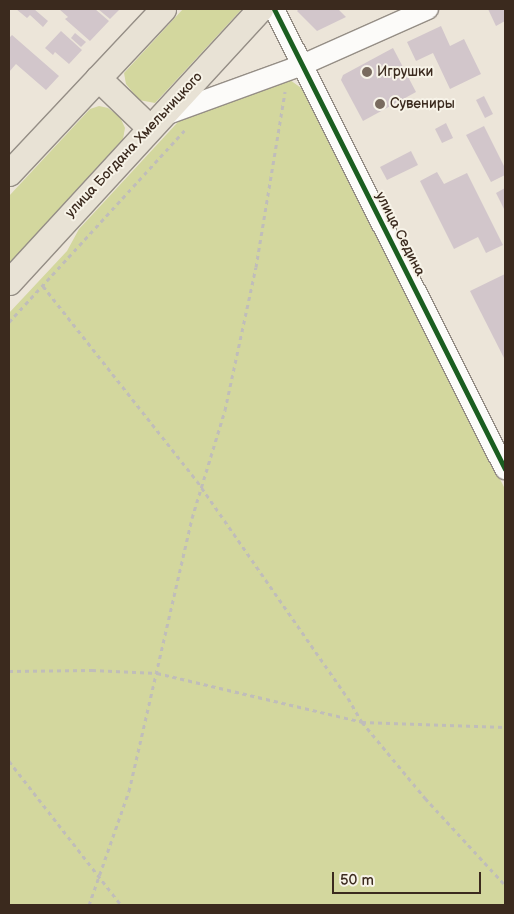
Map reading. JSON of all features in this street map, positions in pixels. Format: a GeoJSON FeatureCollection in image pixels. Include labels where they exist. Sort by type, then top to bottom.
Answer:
{"type":"FeatureCollection","features":[{"type":"Feature","properties":{"kind":"main road"},"geometry":{"type":"LineString","coordinates":[[9,174],[163,9]]}},
{"type":"Feature","properties":{"kind":"main road","name":"улица Богдана Хмельницкого"},"geometry":{"type":"LineString","coordinates":[[9,282],[260,9]]}},
{"type":"Feature","properties":{"kind":"main road"},"geometry":{"type":"LineString","coordinates":[[98,78],[155,122]]}},
{"type":"Feature","properties":{"kind":"street","name":"улица Седина"},"geometry":{"type":"LineString","coordinates":[[274,9],[296,68],[498,436],[505,469]]}},
{"type":"Feature","properties":{"kind":"street"},"geometry":{"type":"LineString","coordinates":[[155,122],[296,68],[428,9]]}},
{"type":"Feature","properties":{"kind":"path"},"geometry":{"type":"LineString","coordinates":[[89,905],[129,791],[192,518],[225,410],[296,68]]}},
{"type":"Feature","properties":{"kind":"path"},"geometry":{"type":"LineString","coordinates":[[9,322],[188,127]]}},
{"type":"Feature","properties":{"kind":"path"},"geometry":{"type":"LineString","coordinates":[[43,286],[201,488],[348,698],[362,722],[425,798],[505,885]]}},
{"type":"Feature","properties":{"kind":"path"},"geometry":{"type":"LineString","coordinates":[[9,671],[92,670],[157,673],[362,722],[505,727]]}},
{"type":"Feature","properties":{"kind":"path"},"geometry":{"type":"LineString","coordinates":[[9,761],[121,905]]}},
{"type":"Feature","properties":{"kind":"green space"},"geometry":{"type":"Polygon","coordinates":[[[183,9],[242,9],[155,103],[139,100],[126,84],[124,73],[183,9]]]}},
{"type":"Feature","properties":{"kind":"green space"},"geometry":{"type":"Polygon","coordinates":[[[281,78],[290,80],[304,90],[505,489],[505,905],[9,905],[9,313],[67,251],[79,229],[178,122],[186,116],[281,78]]]}},
{"type":"Feature","properties":{"kind":"green space"},"geometry":{"type":"Polygon","coordinates":[[[99,106],[108,108],[120,117],[125,128],[123,139],[9,264],[9,196],[90,109],[99,106]]]}},
{"type":"Feature","properties":{"kind":"building"},"geometry":{"type":"Polygon","coordinates":[[[16,9],[34,9],[48,21],[43,27],[30,15],[27,18],[16,9]]]}},
{"type":"Feature","properties":{"kind":"building"},"geometry":{"type":"Polygon","coordinates":[[[59,9],[95,9],[109,21],[90,41],[65,19],[68,17],[59,9]]]}},
{"type":"Feature","properties":{"kind":"building"},"geometry":{"type":"Polygon","coordinates":[[[98,9],[120,9],[110,19],[98,9]]]}},
{"type":"Feature","properties":{"kind":"building"},"geometry":{"type":"Polygon","coordinates":[[[299,9],[338,9],[346,17],[317,31],[297,11],[299,9]]]}},
{"type":"Feature","properties":{"kind":"building"},"geometry":{"type":"Polygon","coordinates":[[[488,9],[505,9],[505,21],[496,26],[488,9]]]}},
{"type":"Feature","properties":{"kind":"building"},"geometry":{"type":"Polygon","coordinates":[[[441,26],[450,46],[464,39],[481,74],[450,89],[433,53],[416,61],[407,42],[441,26]]]}},
{"type":"Feature","properties":{"kind":"building"},"geometry":{"type":"Polygon","coordinates":[[[61,31],[82,50],[69,64],[55,52],[53,55],[45,48],[61,31]]]}},
{"type":"Feature","properties":{"kind":"building"},"geometry":{"type":"Polygon","coordinates":[[[75,33],[86,42],[81,47],[71,38],[75,33]]]}},
{"type":"Feature","properties":{"kind":"building"},"geometry":{"type":"Polygon","coordinates":[[[12,35],[59,76],[46,90],[16,64],[9,72],[9,38],[12,35]]]}},
{"type":"Feature","properties":{"kind":"building"},"geometry":{"type":"Polygon","coordinates":[[[393,48],[416,92],[363,121],[341,80],[343,75],[393,48]]]}},
{"type":"Feature","properties":{"kind":"building"},"geometry":{"type":"Polygon","coordinates":[[[484,96],[493,114],[485,118],[476,100],[484,96]]]}},
{"type":"Feature","properties":{"kind":"building"},"geometry":{"type":"Polygon","coordinates":[[[446,123],[453,138],[442,143],[435,129],[446,123]]]}},
{"type":"Feature","properties":{"kind":"building"},"geometry":{"type":"Polygon","coordinates":[[[484,126],[505,168],[505,175],[491,182],[466,135],[484,126]]]}},
{"type":"Feature","properties":{"kind":"building"},"geometry":{"type":"Polygon","coordinates":[[[411,151],[418,165],[387,180],[380,167],[411,151]]]}},
{"type":"Feature","properties":{"kind":"building"},"geometry":{"type":"Polygon","coordinates":[[[437,172],[444,184],[467,173],[503,245],[486,253],[478,237],[454,249],[420,181],[437,172]]]}},
{"type":"Feature","properties":{"kind":"building"},"geometry":{"type":"Polygon","coordinates":[[[505,188],[505,211],[496,193],[505,188]]]}},
{"type":"Feature","properties":{"kind":"building"},"geometry":{"type":"Polygon","coordinates":[[[505,274],[505,360],[470,291],[505,274]]]}},
{"type":"Feature","properties":{"kind":"cycle path"},"geometry":{"type":"LineString","coordinates":[[274,9],[505,469]]}},
{"type":"Feature","properties":{"kind":"place","name":"Игрушки"},"geometry":{"type":"Point","coordinates":[367,72]}},
{"type":"Feature","properties":{"kind":"place","name":"Сувениры"},"geometry":{"type":"Point","coordinates":[380,104]}}]}
